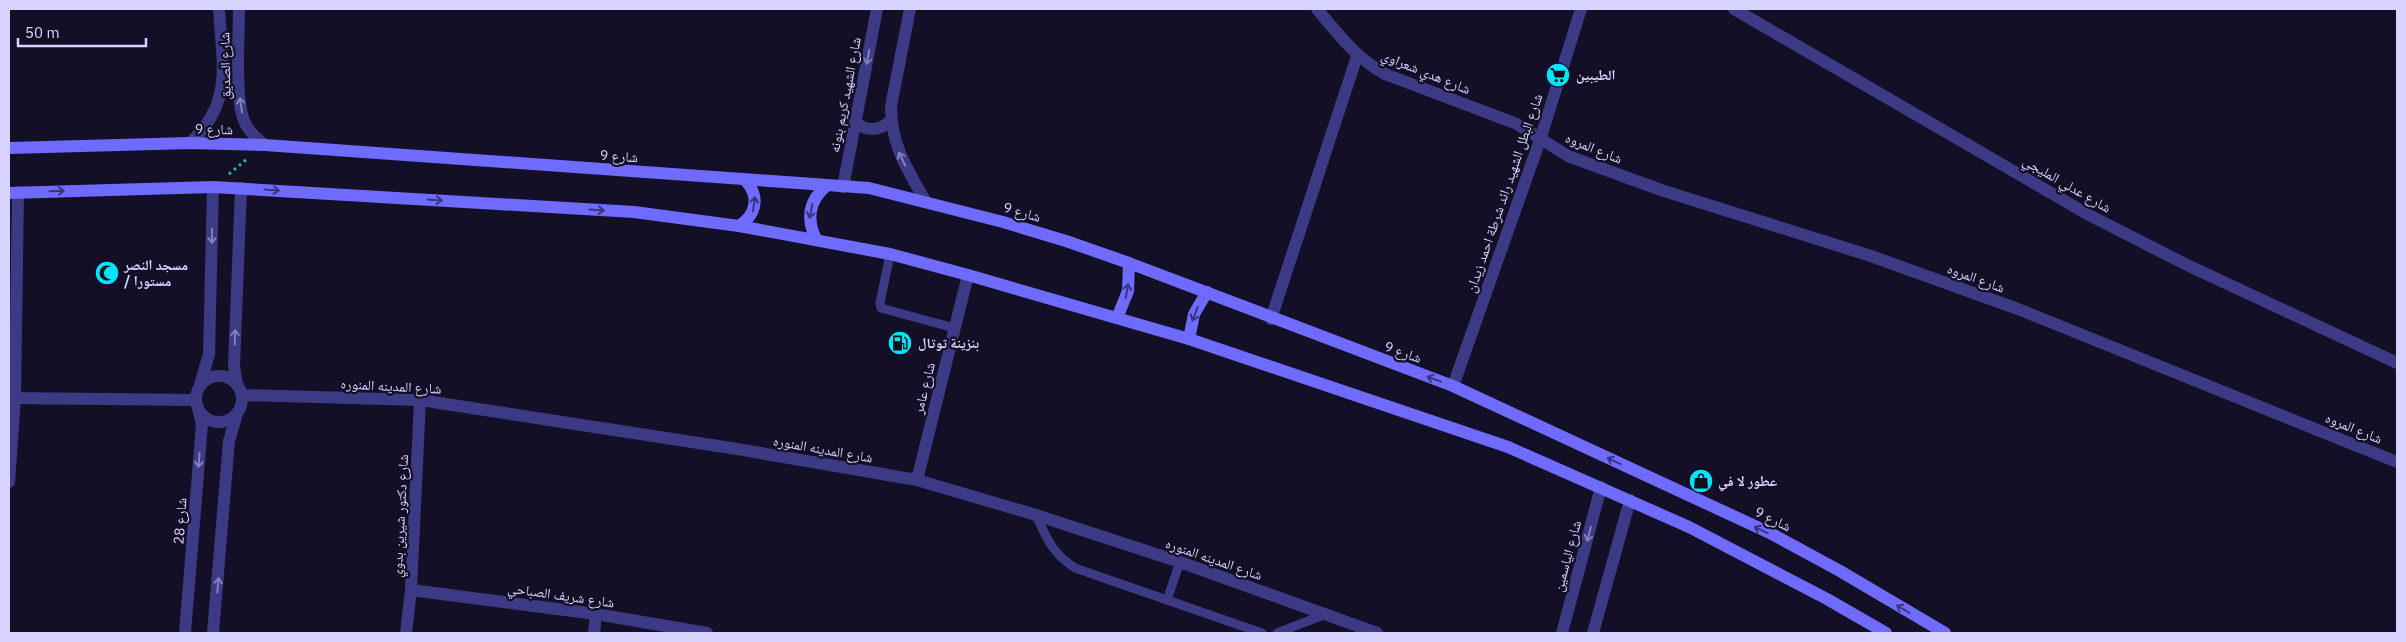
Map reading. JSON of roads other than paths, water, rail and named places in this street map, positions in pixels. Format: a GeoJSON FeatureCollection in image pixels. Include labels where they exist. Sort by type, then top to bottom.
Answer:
{"type":"FeatureCollection","features":[{"type":"Feature","properties":{"kind":"main road","name":"شارع 9"},"geometry":{"type":"LineString","coordinates":[[9,148],[190,144],[265,145],[869,188],[926,202],[1003,222],[1129,263],[1207,292],[1271,319],[1453,386],[1770,534],[1840,571],[1945,633]]}},
{"type":"Feature","properties":{"kind":"main road"},"geometry":{"type":"LineString","coordinates":[[739,226],[746,222],[754,208],[754,193],[746,180]]}},
{"type":"Feature","properties":{"kind":"main road"},"geometry":{"type":"LineString","coordinates":[[816,239],[809,215],[814,198],[826,186]]}},
{"type":"Feature","properties":{"kind":"main road"},"geometry":{"type":"LineString","coordinates":[[13,192],[213,187],[634,212],[739,226],[890,254],[1189,339],[1508,447],[1689,527],[1827,598],[1886,633]]}},
{"type":"Feature","properties":{"kind":"main road"},"geometry":{"type":"LineString","coordinates":[[1117,318],[1128,291],[1129,263]]}},
{"type":"Feature","properties":{"kind":"main road"},"geometry":{"type":"LineString","coordinates":[[1189,339],[1194,314],[1207,292]]}},
{"type":"Feature","properties":{"kind":"street","name":"شارع الصديق"},"geometry":{"type":"LineString","coordinates":[[190,144],[210,123],[220,99],[222,86],[220,9]]}},
{"type":"Feature","properties":{"kind":"street","name":"شارع الصديق"},"geometry":{"type":"LineString","coordinates":[[238,9],[241,108],[248,128],[265,145]]}},
{"type":"Feature","properties":{"kind":"street","name":"شارع الشهيد كريم بنونه"},"geometry":{"type":"LineString","coordinates":[[843,187],[877,9]]}},
{"type":"Feature","properties":{"kind":"street"},"geometry":{"type":"LineString","coordinates":[[910,9],[891,106],[891,120],[896,146],[901,159],[926,202]]}},
{"type":"Feature","properties":{"kind":"street","name":"شارع هدي شعراوي"},"geometry":{"type":"LineString","coordinates":[[1317,9],[1357,56],[1385,74],[1517,124],[1540,140]]}},
{"type":"Feature","properties":{"kind":"street","name":"شارع البطل الشهيد رائد شرطة احمد زيدان"},"geometry":{"type":"LineString","coordinates":[[1453,386],[1540,140],[1580,9]]}},
{"type":"Feature","properties":{"kind":"street","name":"شارع عدلي المليجي"},"geometry":{"type":"LineString","coordinates":[[1734,9],[2089,215],[2187,265],[2397,363]]}},
{"type":"Feature","properties":{"kind":"street"},"geometry":{"type":"LineString","coordinates":[[1271,319],[1357,56]]}},
{"type":"Feature","properties":{"kind":"street"},"geometry":{"type":"LineString","coordinates":[[856,122],[871,129],[882,127],[891,120]]}},
{"type":"Feature","properties":{"kind":"street","name":"شارع المروه"},"geometry":{"type":"LineString","coordinates":[[1540,140],[1568,156],[1661,190],[1871,256],[2018,309],[2397,462]]}},
{"type":"Feature","properties":{"kind":"street"},"geometry":{"type":"LineString","coordinates":[[213,187],[208,354],[200,385],[198,406],[209,420],[214,422],[227,421],[237,414]]}},
{"type":"Feature","properties":{"kind":"street"},"geometry":{"type":"LineString","coordinates":[[213,633],[229,441],[237,414],[242,405],[234,360],[241,188]]}},
{"type":"Feature","properties":{"kind":"street"},"geometry":{"type":"LineString","coordinates":[[9,482],[12,398],[13,192]]}},
{"type":"Feature","properties":{"kind":"street","name":"شارع عامر"},"geometry":{"type":"LineString","coordinates":[[917,480],[968,275]]}},
{"type":"Feature","properties":{"kind":"street"},"geometry":{"type":"LineString","coordinates":[[200,385],[212,377],[219,376],[232,380],[240,390]]}},
{"type":"Feature","properties":{"kind":"street","name":"شارع المدينه المنوره"},"geometry":{"type":"LineString","coordinates":[[240,390],[420,400],[731,448],[917,480],[1036,515],[1180,562],[1326,614],[1362,630],[1377,633]]}},
{"type":"Feature","properties":{"kind":"street"},"geometry":{"type":"LineString","coordinates":[[12,398],[198,406]]}},
{"type":"Feature","properties":{"kind":"street","name":"شارع دكتور شيرين بدوي"},"geometry":{"type":"LineString","coordinates":[[406,633],[411,590],[420,400]]}},
{"type":"Feature","properties":{"kind":"street","name":"شارع 28"},"geometry":{"type":"LineString","coordinates":[[185,633],[202,424],[198,406]]}},
{"type":"Feature","properties":{"kind":"street","name":"شارع الياسمين"},"geometry":{"type":"LineString","coordinates":[[1562,633],[1602,487]]}},
{"type":"Feature","properties":{"kind":"street"},"geometry":{"type":"LineString","coordinates":[[1593,633],[1630,500]]}},
{"type":"Feature","properties":{"kind":"street","name":"شارع شريف الصباحي"},"geometry":{"type":"LineString","coordinates":[[411,590],[596,614],[707,633]]}},
{"type":"Feature","properties":{"kind":"street"},"geometry":{"type":"LineString","coordinates":[[594,633],[596,614]]}},
{"type":"Feature","properties":{"kind":"lane"},"geometry":{"type":"LineString","coordinates":[[890,254],[880,303],[881,308],[954,328]]}},
{"type":"Feature","properties":{"kind":"lane"},"geometry":{"type":"LineString","coordinates":[[1036,515],[1052,549],[1062,560],[1075,568],[1248,631],[1262,633]]}},
{"type":"Feature","properties":{"kind":"lane"},"geometry":{"type":"LineString","coordinates":[[1167,600],[1180,562]]}},
{"type":"Feature","properties":{"kind":"lane"},"geometry":{"type":"LineString","coordinates":[[1277,633],[1326,614]]}},
{"type":"Feature","properties":{"kind":"place","name":"الطيبين"},"geometry":{"type":"Point","coordinates":[1558,75]}},
{"type":"Feature","properties":{"kind":"place","name":"مسجد النصر / مستورا"},"geometry":{"type":"Point","coordinates":[107,273]}},
{"type":"Feature","properties":{"kind":"place","name":"بنزينة توتال"},"geometry":{"type":"Point","coordinates":[900,343]}},
{"type":"Feature","properties":{"kind":"place","name":"عطور لا في"},"geometry":{"type":"Point","coordinates":[1701,481]}}]}
